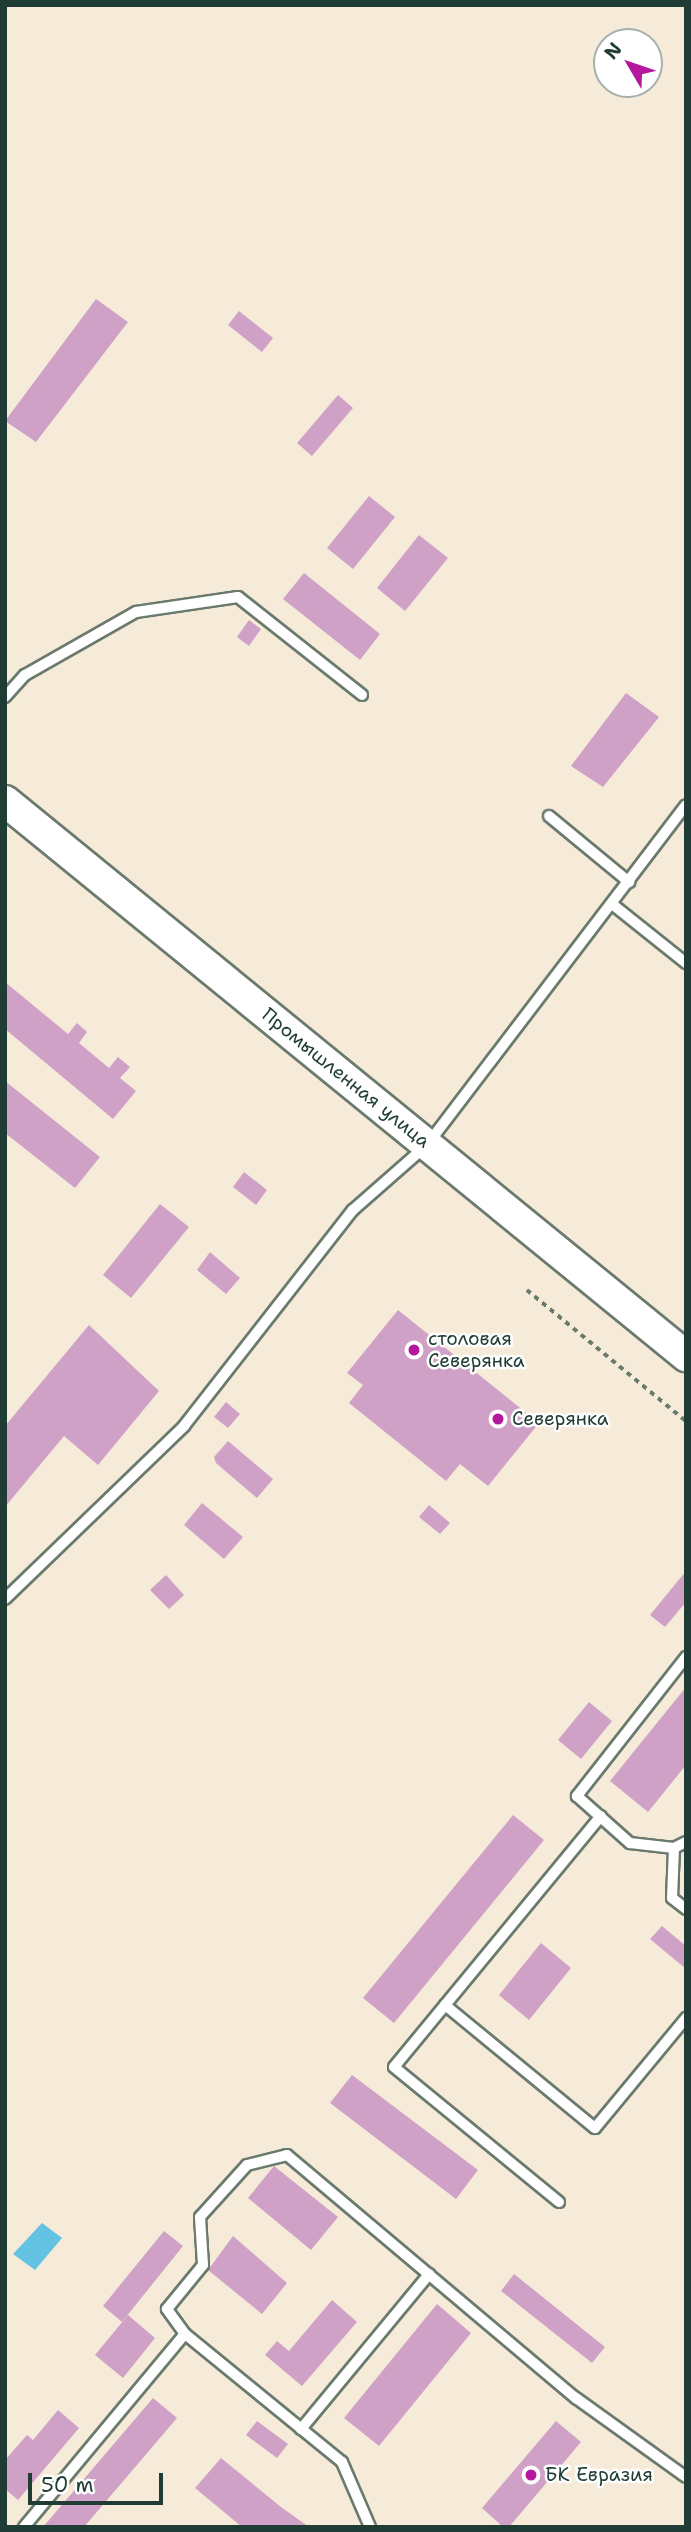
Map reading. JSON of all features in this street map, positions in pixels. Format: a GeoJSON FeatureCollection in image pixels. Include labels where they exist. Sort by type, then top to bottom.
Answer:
{"type":"FeatureCollection","features":[{"type":"Feature","properties":{"kind":"main road","name":"Промышленная улица"},"geometry":{"type":"LineString","coordinates":[[5,801],[686,1356]]}},
{"type":"Feature","properties":{"kind":"lane"},"geometry":{"type":"LineString","coordinates":[[5,698],[25,675],[136,612],[238,597],[362,695]]}},
{"type":"Feature","properties":{"kind":"lane"},"geometry":{"type":"LineString","coordinates":[[5,1599],[184,1426],[353,1210],[427,1145],[686,805]]}},
{"type":"Feature","properties":{"kind":"lane"},"geometry":{"type":"LineString","coordinates":[[549,816],[629,882]]}},
{"type":"Feature","properties":{"kind":"lane"},"geometry":{"type":"LineString","coordinates":[[612,904],[686,963]]}},
{"type":"Feature","properties":{"kind":"lane"},"geometry":{"type":"LineString","coordinates":[[686,1657],[577,1796],[630,1843],[674,1848],[686,1842]]}},
{"type":"Feature","properties":{"kind":"lane"},"geometry":{"type":"LineString","coordinates":[[559,2203],[394,2067],[601,1816]]}},
{"type":"Feature","properties":{"kind":"lane"},"geometry":{"type":"LineString","coordinates":[[674,1848],[673,1899],[686,1909]]}},
{"type":"Feature","properties":{"kind":"lane"},"geometry":{"type":"LineString","coordinates":[[445,2005],[595,2128],[686,2018]]}},
{"type":"Feature","properties":{"kind":"lane"},"geometry":{"type":"LineString","coordinates":[[370,2527],[342,2462],[185,2334],[167,2309],[203,2265],[200,2217],[247,2165],[287,2155],[576,2398],[686,2477]]}},
{"type":"Feature","properties":{"kind":"lane"},"geometry":{"type":"LineString","coordinates":[[301,2428],[429,2274]]}},
{"type":"Feature","properties":{"kind":"lane"},"geometry":{"type":"LineString","coordinates":[[24,2527],[185,2334]]}},
{"type":"Feature","properties":{"kind":"path"},"geometry":{"type":"LineString","coordinates":[[527,1290],[686,1421]]}},
{"type":"Feature","properties":{"kind":"water"},"geometry":{"type":"Polygon","coordinates":[[[42,2223],[62,2238],[35,2270],[13,2254],[42,2223]]]}},
{"type":"Feature","properties":{"kind":"building"},"geometry":{"type":"Polygon","coordinates":[[[96,299],[128,322],[36,442],[5,421],[96,299]]]}},
{"type":"Feature","properties":{"kind":"building"},"geometry":{"type":"Polygon","coordinates":[[[239,311],[273,338],[262,352],[228,325],[239,311]]]}},
{"type":"Feature","properties":{"kind":"building"},"geometry":{"type":"Polygon","coordinates":[[[338,395],[353,408],[312,456],[297,443],[338,395]]]}},
{"type":"Feature","properties":{"kind":"building"},"geometry":{"type":"Polygon","coordinates":[[[369,496],[395,517],[353,569],[327,548],[369,496]]]}},
{"type":"Feature","properties":{"kind":"building"},"geometry":{"type":"Polygon","coordinates":[[[419,535],[448,558],[405,611],[377,588],[419,535]]]}},
{"type":"Feature","properties":{"kind":"building"},"geometry":{"type":"Polygon","coordinates":[[[304,573],[380,634],[360,660],[283,599],[304,573]]]}},
{"type":"Feature","properties":{"kind":"building"},"geometry":{"type":"Polygon","coordinates":[[[249,620],[261,629],[249,646],[237,637],[249,620]]]}},
{"type":"Feature","properties":{"kind":"building"},"geometry":{"type":"Polygon","coordinates":[[[626,693],[659,717],[603,787],[571,766],[626,693]]]}},
{"type":"Feature","properties":{"kind":"building"},"geometry":{"type":"Polygon","coordinates":[[[5,982],[68,1034],[77,1023],[87,1032],[79,1043],[109,1068],[118,1057],[130,1067],[120,1078],[136,1091],[113,1119],[5,1029],[5,982]]]}},
{"type":"Feature","properties":{"kind":"building"},"geometry":{"type":"Polygon","coordinates":[[[5,1081],[100,1157],[75,1188],[5,1133],[5,1081]]]}},
{"type":"Feature","properties":{"kind":"building"},"geometry":{"type":"Polygon","coordinates":[[[244,1172],[267,1190],[256,1205],[233,1187],[244,1172]]]}},
{"type":"Feature","properties":{"kind":"building"},"geometry":{"type":"Polygon","coordinates":[[[160,1204],[189,1227],[131,1298],[103,1275],[160,1204]]]}},
{"type":"Feature","properties":{"kind":"building"},"geometry":{"type":"Polygon","coordinates":[[[210,1252],[240,1278],[226,1294],[197,1270],[210,1252]]]}},
{"type":"Feature","properties":{"kind":"building"},"geometry":{"type":"Polygon","coordinates":[[[398,1310],[539,1423],[488,1486],[460,1464],[446,1481],[349,1403],[363,1385],[347,1373],[398,1310]]]}},
{"type":"Feature","properties":{"kind":"building"},"geometry":{"type":"Polygon","coordinates":[[[89,1325],[159,1391],[98,1465],[64,1436],[5,1507],[5,1426],[89,1325]]]}},
{"type":"Feature","properties":{"kind":"building"},"geometry":{"type":"Polygon","coordinates":[[[226,1402],[240,1414],[228,1428],[214,1417],[226,1402]]]}},
{"type":"Feature","properties":{"kind":"building"},"geometry":{"type":"Polygon","coordinates":[[[228,1441],[273,1479],[257,1498],[216,1463],[214,1457],[228,1441]]]}},
{"type":"Feature","properties":{"kind":"building"},"geometry":{"type":"Polygon","coordinates":[[[202,1503],[243,1537],[224,1559],[184,1525],[202,1503]]]}},
{"type":"Feature","properties":{"kind":"building"},"geometry":{"type":"Polygon","coordinates":[[[429,1505],[450,1523],[440,1534],[419,1517],[429,1505]]]}},
{"type":"Feature","properties":{"kind":"building"},"geometry":{"type":"Polygon","coordinates":[[[686,1571],[686,1602],[665,1627],[650,1615],[686,1571]]]}},
{"type":"Feature","properties":{"kind":"building"},"geometry":{"type":"Polygon","coordinates":[[[166,1575],[184,1595],[169,1609],[150,1590],[166,1575]]]}},
{"type":"Feature","properties":{"kind":"building"},"geometry":{"type":"Polygon","coordinates":[[[686,1687],[686,1765],[648,1812],[610,1781],[686,1687]]]}},
{"type":"Feature","properties":{"kind":"building"},"geometry":{"type":"Polygon","coordinates":[[[589,1702],[612,1721],[581,1759],[558,1740],[589,1702]]]}},
{"type":"Feature","properties":{"kind":"building"},"geometry":{"type":"Polygon","coordinates":[[[513,1815],[544,1840],[394,2023],[363,1998],[513,1815]]]}},
{"type":"Feature","properties":{"kind":"building"},"geometry":{"type":"Polygon","coordinates":[[[662,1926],[686,1946],[686,1969],[650,1939],[662,1926]]]}},
{"type":"Feature","properties":{"kind":"building"},"geometry":{"type":"Polygon","coordinates":[[[541,1943],[571,1968],[529,2020],[499,1995],[541,1943]]]}},
{"type":"Feature","properties":{"kind":"building"},"geometry":{"type":"Polygon","coordinates":[[[352,2075],[478,2170],[456,2199],[330,2103],[352,2075]]]}},
{"type":"Feature","properties":{"kind":"building"},"geometry":{"type":"Polygon","coordinates":[[[274,2166],[338,2217],[311,2250],[248,2198],[274,2166]]]}},
{"type":"Feature","properties":{"kind":"building"},"geometry":{"type":"Polygon","coordinates":[[[164,2231],[183,2246],[122,2322],[103,2306],[164,2231]]]}},
{"type":"Feature","properties":{"kind":"building"},"geometry":{"type":"Polygon","coordinates":[[[233,2236],[287,2283],[262,2314],[208,2270],[233,2236]]]}},
{"type":"Feature","properties":{"kind":"building"},"geometry":{"type":"Polygon","coordinates":[[[514,2274],[605,2347],[592,2363],[501,2291],[514,2274]]]}},
{"type":"Feature","properties":{"kind":"building"},"geometry":{"type":"Polygon","coordinates":[[[332,2300],[357,2322],[302,2386],[265,2355],[277,2341],[289,2351],[332,2300]]]}},
{"type":"Feature","properties":{"kind":"building"},"geometry":{"type":"Polygon","coordinates":[[[437,2304],[471,2333],[379,2446],[344,2418],[437,2304]]]}},
{"type":"Feature","properties":{"kind":"building"},"geometry":{"type":"Polygon","coordinates":[[[128,2315],[155,2338],[123,2378],[95,2355],[128,2315]]]}},
{"type":"Feature","properties":{"kind":"building"},"geometry":{"type":"Polygon","coordinates":[[[153,2398],[177,2418],[84,2527],[43,2527],[153,2398]]]}},
{"type":"Feature","properties":{"kind":"building"},"geometry":{"type":"Polygon","coordinates":[[[58,2410],[79,2428],[18,2500],[5,2489],[5,2460],[27,2435],[33,2440],[58,2410]]]}},
{"type":"Feature","properties":{"kind":"building"},"geometry":{"type":"Polygon","coordinates":[[[257,2421],[288,2444],[277,2458],[246,2435],[257,2421]]]}},
{"type":"Feature","properties":{"kind":"building","name":"БК Евразия"},"geometry":{"type":"Polygon","coordinates":[[[556,2421],[581,2442],[509,2527],[503,2527],[482,2508],[556,2421]]]}},
{"type":"Feature","properties":{"kind":"building"},"geometry":{"type":"Polygon","coordinates":[[[221,2458],[309,2527],[242,2527],[195,2488],[221,2458]]]}},
{"type":"Feature","properties":{"kind":"place","name":"столовая Северянка"},"geometry":{"type":"Point","coordinates":[414,1350]}},
{"type":"Feature","properties":{"kind":"place","name":"Северянка"},"geometry":{"type":"Point","coordinates":[498,1419]}},
{"type":"Feature","properties":{"kind":"place","name":"БК Евразия"},"geometry":{"type":"Point","coordinates":[531,2475]}}]}
